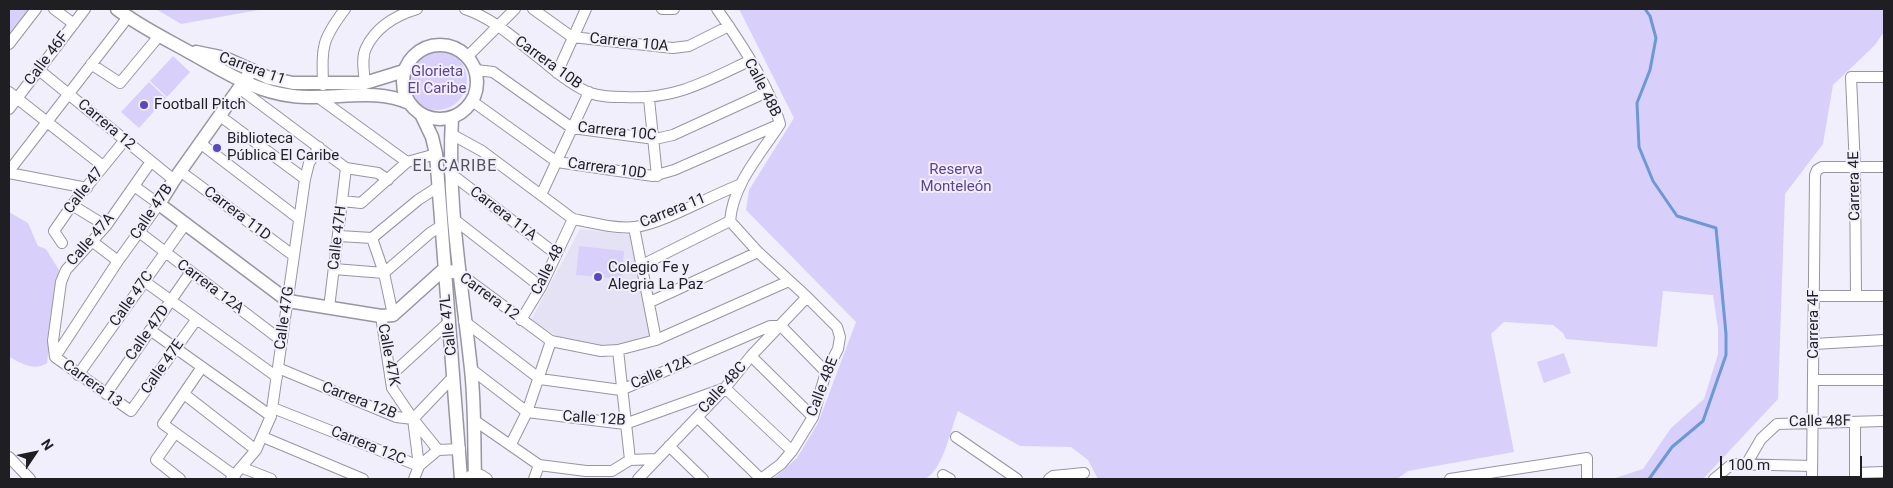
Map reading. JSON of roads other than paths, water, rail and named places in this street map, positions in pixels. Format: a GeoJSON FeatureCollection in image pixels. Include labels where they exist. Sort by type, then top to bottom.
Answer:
{"type":"FeatureCollection","features":[{"type":"Feature","properties":{"kind":"street"},"geometry":{"type":"LineString","coordinates":[[9,44],[36,9]]}},
{"type":"Feature","properties":{"kind":"street"},"geometry":{"type":"LineString","coordinates":[[54,9],[74,24]]}},
{"type":"Feature","properties":{"kind":"street","name":"Calle 46F"},"geometry":{"type":"LineString","coordinates":[[9,109],[85,9]]}},
{"type":"Feature","properties":{"kind":"street","name":"Carrera 11"},"geometry":{"type":"LineString","coordinates":[[117,9],[241,85],[292,96],[320,98],[378,95],[393,96],[409,103]]}},
{"type":"Feature","properties":{"kind":"street"},"geometry":{"type":"LineString","coordinates":[[323,85],[322,47],[330,29],[344,9]]}},
{"type":"Feature","properties":{"kind":"street"},"geometry":{"type":"LineString","coordinates":[[365,83],[364,60],[366,48],[389,21],[417,9]]}},
{"type":"Feature","properties":{"kind":"street","name":"Carrera 10B"},"geometry":{"type":"LineString","coordinates":[[464,9],[498,26],[557,73],[589,92],[601,96],[649,98],[690,89],[749,61]]}},
{"type":"Feature","properties":{"kind":"street"},"geometry":{"type":"LineString","coordinates":[[468,56],[516,9]]}},
{"type":"Feature","properties":{"kind":"street","name":"Carrera 10A"},"geometry":{"type":"LineString","coordinates":[[533,9],[572,37],[673,48],[690,46],[729,26]]}},
{"type":"Feature","properties":{"kind":"street"},"geometry":{"type":"LineString","coordinates":[[557,73],[586,9]]}},
{"type":"Feature","properties":{"kind":"street"},"geometry":{"type":"LineString","coordinates":[[662,9],[674,9]]}},
{"type":"Feature","properties":{"kind":"street","name":"Calle 48B"},"geometry":{"type":"LineString","coordinates":[[717,9],[729,26],[775,108],[780,124],[739,186],[734,198],[730,221]]}},
{"type":"Feature","properties":{"kind":"street"},"geometry":{"type":"LineString","coordinates":[[87,188],[9,172],[128,17]]}},
{"type":"Feature","properties":{"kind":"street"},"geometry":{"type":"LineString","coordinates":[[91,64],[120,84],[159,36]]}},
{"type":"Feature","properties":{"kind":"street"},"geometry":{"type":"LineString","coordinates":[[432,45],[451,46],[468,56],[476,70],[477,86],[472,101],[464,111],[452,118],[436,119],[421,114],[409,103],[403,88],[404,71],[414,54],[432,45]]}},
{"type":"Feature","properties":{"kind":"street","name":"Carrera 11"},"geometry":{"type":"LineString","coordinates":[[188,51],[225,58],[269,78],[293,83],[323,85],[365,83],[404,71]]}},
{"type":"Feature","properties":{"kind":"street","name":"Carrera 12"},"geometry":{"type":"LineString","coordinates":[[39,70],[150,163],[177,175]]}},
{"type":"Feature","properties":{"kind":"street","name":"Calle 47B"},"geometry":{"type":"LineString","coordinates":[[55,357],[177,175],[252,70]]}},
{"type":"Feature","properties":{"kind":"street","name":"Carrera 10C"},"geometry":{"type":"LineString","coordinates":[[476,70],[493,72],[572,128],[654,139],[673,135],[766,92]]}},
{"type":"Feature","properties":{"kind":"street","name":"Carrera 4E"},"geometry":{"type":"LineString","coordinates":[[1856,296],[1855,168],[1851,78],[1884,78]]}},
{"type":"Feature","properties":{"kind":"street"},"geometry":{"type":"LineString","coordinates":[[241,85],[346,168],[378,173],[388,180]]}},
{"type":"Feature","properties":{"kind":"street"},"geometry":{"type":"LineString","coordinates":[[9,92],[102,166]]}},
{"type":"Feature","properties":{"kind":"street"},"geometry":{"type":"LineString","coordinates":[[540,195],[558,162],[589,92]]}},
{"type":"Feature","properties":{"kind":"street"},"geometry":{"type":"LineString","coordinates":[[320,98],[406,162]]}},
{"type":"Feature","properties":{"kind":"street"},"geometry":{"type":"LineString","coordinates":[[649,98],[657,176]]}},
{"type":"Feature","properties":{"kind":"street","name":"Carrera 10D"},"geometry":{"type":"LineString","coordinates":[[472,101],[558,162],[657,176],[780,124]]}},
{"type":"Feature","properties":{"kind":"street","name":"Calle 47L"},"geometry":{"type":"LineString","coordinates":[[421,114],[432,137],[436,154],[461,479]]}},
{"type":"Feature","properties":{"kind":"street"},"geometry":{"type":"LineString","coordinates":[[220,116],[305,179]]}},
{"type":"Feature","properties":{"kind":"street","name":"Calle 47L"},"geometry":{"type":"LineString","coordinates":[[452,118],[450,173],[464,321],[471,369],[475,477]]}},
{"type":"Feature","properties":{"kind":"street","name":"Carrera 11"},"geometry":{"type":"LineString","coordinates":[[452,134],[482,151],[574,219],[589,222],[634,227],[652,223],[739,186]]}},
{"type":"Feature","properties":{"kind":"street","name":"Calle 47"},"geometry":{"type":"LineString","coordinates":[[62,243],[54,231],[102,166],[124,140]]}},
{"type":"Feature","properties":{"kind":"street"},"geometry":{"type":"LineString","coordinates":[[200,143],[298,218]]}},
{"type":"Feature","properties":{"kind":"street","name":"Calle 47G"},"geometry":{"type":"LineString","coordinates":[[233,478],[256,450],[272,412],[298,218],[309,163],[319,147]]}},
{"type":"Feature","properties":{"kind":"street"},"geometry":{"type":"LineString","coordinates":[[343,201],[361,203],[406,162],[436,154]]}},
{"type":"Feature","properties":{"kind":"street","name":"Calle 47A"},"geometry":{"type":"LineString","coordinates":[[55,357],[53,341],[61,282],[66,270],[106,226],[150,163]]}},
{"type":"Feature","properties":{"kind":"street","name":"Carrera 4F"},"geometry":{"type":"LineString","coordinates":[[1812,479],[1817,170],[1822,166],[1855,168]]}},
{"type":"Feature","properties":{"kind":"street"},"geometry":{"type":"LineString","coordinates":[[1855,168],[1884,167]]}},
{"type":"Feature","properties":{"kind":"street","name":"Calle 47H"},"geometry":{"type":"LineString","coordinates":[[329,308],[346,168]]}},
{"type":"Feature","properties":{"kind":"street","name":"Carrera 11A"},"geometry":{"type":"LineString","coordinates":[[450,173],[556,254]]}},
{"type":"Feature","properties":{"kind":"street","name":"Carrera 11D"},"geometry":{"type":"LineString","coordinates":[[177,175],[294,256]]}},
{"type":"Feature","properties":{"kind":"street"},"geometry":{"type":"LineString","coordinates":[[134,186],[288,301],[387,315]]}},
{"type":"Feature","properties":{"kind":"street"},"geometry":{"type":"LineString","coordinates":[[339,236],[372,238],[418,200],[438,187]]}},
{"type":"Feature","properties":{"kind":"street"},"geometry":{"type":"LineString","coordinates":[[72,205],[106,226]]}},
{"type":"Feature","properties":{"kind":"street","name":"Calle 48"},"geometry":{"type":"LineString","coordinates":[[521,320],[541,287],[574,219]]}},
{"type":"Feature","properties":{"kind":"street"},"geometry":{"type":"LineString","coordinates":[[455,220],[541,287]]}},
{"type":"Feature","properties":{"kind":"street"},"geometry":{"type":"LineString","coordinates":[[640,266],[730,221],[758,252],[807,296]]}},
{"type":"Feature","properties":{"kind":"street","name":"Calle 47C"},"geometry":{"type":"LineString","coordinates":[[78,375],[186,223]]}},
{"type":"Feature","properties":{"kind":"street"},"geometry":{"type":"LineString","coordinates":[[334,269],[384,273],[430,233],[441,226]]}},
{"type":"Feature","properties":{"kind":"street"},"geometry":{"type":"LineString","coordinates":[[634,227],[640,266],[650,302],[656,340]]}},
{"type":"Feature","properties":{"kind":"street","name":"Carrera 12A"},"geometry":{"type":"LineString","coordinates":[[139,232],[190,273],[282,341]]}},
{"type":"Feature","properties":{"kind":"street","name":"Calle 47K"},"geometry":{"type":"LineString","coordinates":[[372,238],[384,273],[392,388],[412,419],[438,450]]}},
{"type":"Feature","properties":{"kind":"street"},"geometry":{"type":"LineString","coordinates":[[93,242],[118,261]]}},
{"type":"Feature","properties":{"kind":"street"},"geometry":{"type":"LineString","coordinates":[[650,302],[758,252]]}},
{"type":"Feature","properties":{"kind":"street","name":"Carrera 12"},"geometry":{"type":"LineString","coordinates":[[387,315],[444,270],[459,273],[551,341],[601,351],[618,350],[656,340],[789,280]]}},
{"type":"Feature","properties":{"kind":"street","name":"Calle 47D"},"geometry":{"type":"LineString","coordinates":[[106,394],[190,273]]}},
{"type":"Feature","properties":{"kind":"street","name":"Carrera 12B"},"geometry":{"type":"LineString","coordinates":[[144,281],[196,320],[277,373],[396,417],[412,419],[454,376]]}},
{"type":"Feature","properties":{"kind":"street","name":"Calle 48C"},"geometry":{"type":"LineString","coordinates":[[640,478],[656,458],[725,388],[751,356],[807,296]]}},
{"type":"Feature","properties":{"kind":"street","name":"Calle 48E"},"geometry":{"type":"LineString","coordinates":[[761,479],[781,464],[792,451],[813,417],[826,372],[838,349],[840,337],[837,327],[807,296]]}},
{"type":"Feature","properties":{"kind":"street"},"geometry":{"type":"LineString","coordinates":[[1814,296],[1884,296]]}},
{"type":"Feature","properties":{"kind":"street","name":"Calle 47E"},"geometry":{"type":"LineString","coordinates":[[128,411],[134,410],[196,320]]}},
{"type":"Feature","properties":{"kind":"street","name":"Calle 12A"},"geometry":{"type":"LineString","coordinates":[[464,321],[540,379],[621,390],[770,326],[781,326]]}},
{"type":"Feature","properties":{"kind":"street"},"geometry":{"type":"LineString","coordinates":[[390,376],[449,322]]}},
{"type":"Feature","properties":{"kind":"street"},"geometry":{"type":"LineString","coordinates":[[781,326],[826,372]]}},
{"type":"Feature","properties":{"kind":"street","name":"Carrera 12C"},"geometry":{"type":"LineString","coordinates":[[150,330],[202,367],[272,412],[419,466],[438,450]]}},
{"type":"Feature","properties":{"kind":"street"},"geometry":{"type":"LineString","coordinates":[[1814,344],[1884,340]]}},
{"type":"Feature","properties":{"kind":"street"},"geometry":{"type":"LineString","coordinates":[[511,444],[527,412],[540,379],[551,341]]}},
{"type":"Feature","properties":{"kind":"street"},"geometry":{"type":"LineString","coordinates":[[618,350],[630,460]]}},
{"type":"Feature","properties":{"kind":"street"},"geometry":{"type":"LineString","coordinates":[[751,356],[813,417]]}},
{"type":"Feature","properties":{"kind":"street","name":"Carrera 13"},"geometry":{"type":"LineString","coordinates":[[55,357],[128,411]]}},
{"type":"Feature","properties":{"kind":"street"},"geometry":{"type":"LineString","coordinates":[[202,367],[163,424],[233,478]]}},
{"type":"Feature","properties":{"kind":"street"},"geometry":{"type":"LineString","coordinates":[[471,369],[527,412]]}},
{"type":"Feature","properties":{"kind":"street"},"geometry":{"type":"LineString","coordinates":[[1814,380],[1884,380]]}},
{"type":"Feature","properties":{"kind":"street"},"geometry":{"type":"LineString","coordinates":[[725,388],[792,451]]}},
{"type":"Feature","properties":{"kind":"street","name":"Calle 12B"},"geometry":{"type":"LineString","coordinates":[[527,412],[625,424],[725,388]]}},
{"type":"Feature","properties":{"kind":"street"},"geometry":{"type":"LineString","coordinates":[[184,394],[256,450]]}},
{"type":"Feature","properties":{"kind":"street"},"geometry":{"type":"LineString","coordinates":[[697,417],[761,479]]}},
{"type":"Feature","properties":{"kind":"street","name":"Calle 47K"},"geometry":{"type":"LineString","coordinates":[[412,419],[419,466],[414,479]]}},
{"type":"Feature","properties":{"kind":"street"},"geometry":{"type":"LineString","coordinates":[[474,420],[539,465],[586,471],[612,471],[630,460],[656,458]]}},
{"type":"Feature","properties":{"kind":"street","name":"Calle 48F"},"geometry":{"type":"LineString","coordinates":[[1747,463],[1761,439],[1777,424],[1884,421]]}},
{"type":"Feature","properties":{"kind":"street"},"geometry":{"type":"LineString","coordinates":[[1855,422],[1855,476],[1884,472]]}},
{"type":"Feature","properties":{"kind":"street"},"geometry":{"type":"LineString","coordinates":[[175,433],[156,460],[180,479]]}},
{"type":"Feature","properties":{"kind":"street"},"geometry":{"type":"LineString","coordinates":[[263,437],[363,479]]}},
{"type":"Feature","properties":{"kind":"street"},"geometry":{"type":"LineString","coordinates":[[956,437],[1017,479]]}},
{"type":"Feature","properties":{"kind":"street"},"geometry":{"type":"LineString","coordinates":[[669,446],[703,479]]}},
{"type":"Feature","properties":{"kind":"street"},"geometry":{"type":"LineString","coordinates":[[438,450],[460,449]]}},
{"type":"Feature","properties":{"kind":"street"},"geometry":{"type":"LineString","coordinates":[[9,457],[30,479]]}},
{"type":"Feature","properties":{"kind":"street"},"geometry":{"type":"LineString","coordinates":[[1450,479],[1587,458],[1587,479]]}},
{"type":"Feature","properties":{"kind":"street"},"geometry":{"type":"LineString","coordinates":[[1714,479],[1732,464],[1812,466]]}},
{"type":"Feature","properties":{"kind":"street"},"geometry":{"type":"LineString","coordinates":[[534,479],[539,465]]}},
{"type":"Feature","properties":{"kind":"street"},"geometry":{"type":"LineString","coordinates":[[243,468],[271,479]]}},
{"type":"Feature","properties":{"kind":"street"},"geometry":{"type":"LineString","coordinates":[[1049,479],[1053,476],[1084,473]]}},
{"type":"Feature","properties":{"kind":"street"},"geometry":{"type":"LineString","coordinates":[[461,479],[475,477],[487,479]]}},
{"type":"Feature","properties":{"kind":"waterway"},"geometry":{"type":"LineString","coordinates":[[1645,9],[1650,16],[1656,38],[1650,70],[1637,103],[1639,147],[1653,181],[1677,216],[1716,228],[1726,334],[1726,355],[1703,421],[1672,447],[1649,479]]}},
{"type":"Feature","properties":{"kind":"place","name":"Football Pitch"},"geometry":{"type":"Point","coordinates":[144,105]}},
{"type":"Feature","properties":{"kind":"place","name":"Biblioteca Pública El Caribe"},"geometry":{"type":"Point","coordinates":[217,148]}},
{"type":"Feature","properties":{"kind":"place","name":"Colegio Fe y Alegria La Paz"},"geometry":{"type":"Point","coordinates":[598,277]}},
{"type":"Feature","properties":{"kind":"district","name":"EL CARIBE"},"geometry":{"type":"Point","coordinates":[455,167]}},
{"type":"Feature","properties":{"kind":"park label","name":"Glorieta El Caribe"},"geometry":{"type":"Point","coordinates":[437,80]}},
{"type":"Feature","properties":{"kind":"park label","name":"Reserva Monteleón"},"geometry":{"type":"Point","coordinates":[956,178]}}]}
